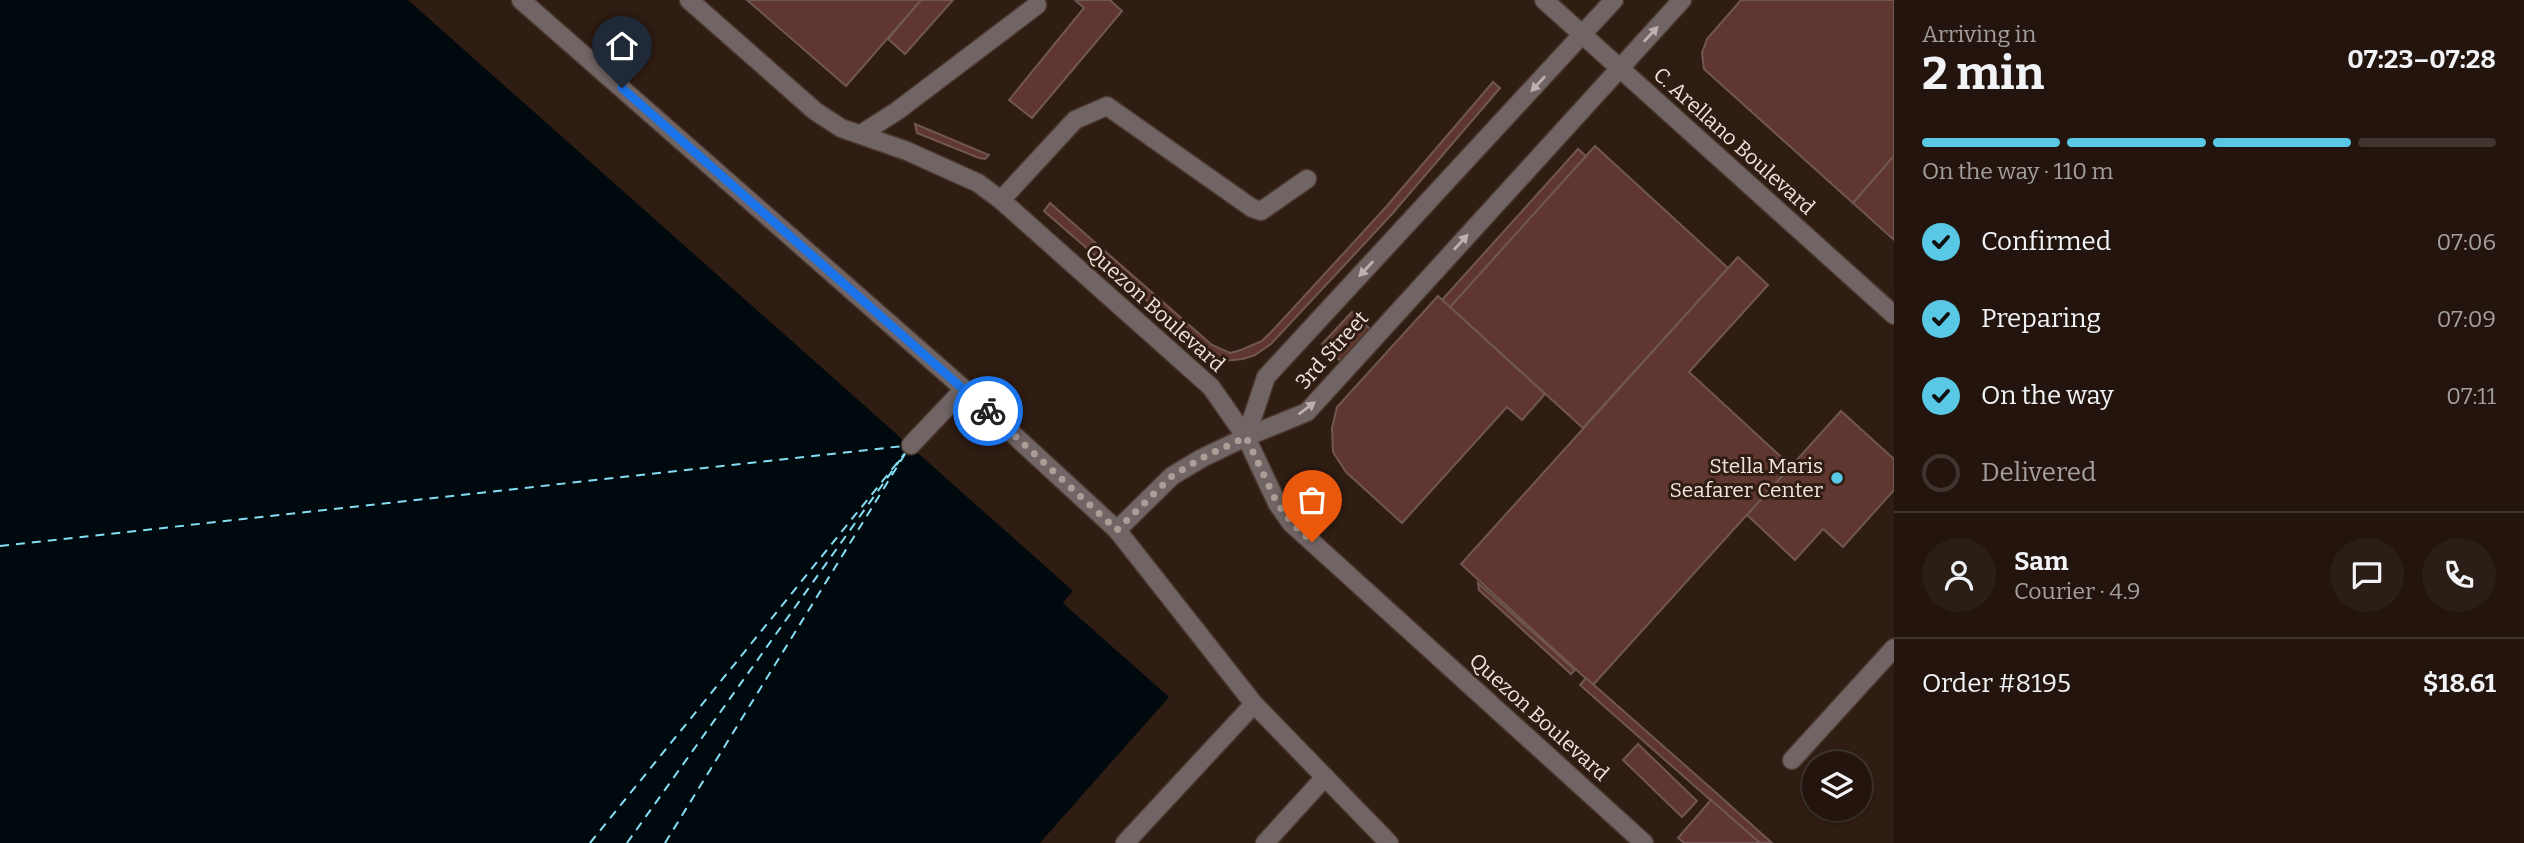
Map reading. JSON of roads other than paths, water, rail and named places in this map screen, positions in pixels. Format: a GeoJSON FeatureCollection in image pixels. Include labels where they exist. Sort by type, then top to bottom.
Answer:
{"type":"FeatureCollection","features":[{"type":"Feature","properties":{"kind":"street"},"geometry":{"type":"LineString","coordinates":[[522,0],[964,389],[1117,530],[1254,704],[1389,843]]}},
{"type":"Feature","properties":{"kind":"street","name":"Quezon Boulevard"},"geometry":{"type":"LineString","coordinates":[[690,0],[815,111],[841,128],[906,151],[978,183],[1001,200],[1211,387],[1246,437],[1277,503],[1292,523],[1644,843]]}},
{"type":"Feature","properties":{"kind":"street","name":"C. Arellano Boulevard"},"geometry":{"type":"LineString","coordinates":[[1544,0],[1894,315]]}},
{"type":"Feature","properties":{"kind":"street","name":"3rd Street"},"geometry":{"type":"LineString","coordinates":[[1246,437],[1266,377],[1614,0]]}},
{"type":"Feature","properties":{"kind":"street","name":"3rd Street"},"geometry":{"type":"LineString","coordinates":[[1246,437],[1307,412],[1682,0]]}},
{"type":"Feature","properties":{"kind":"street"},"geometry":{"type":"LineString","coordinates":[[861,134],[897,111],[1037,5]]}},
{"type":"Feature","properties":{"kind":"street"},"geometry":{"type":"LineString","coordinates":[[1001,200],[1076,120],[1107,106],[1252,208],[1261,211],[1307,178]]}},
{"type":"Feature","properties":{"kind":"street"},"geometry":{"type":"LineString","coordinates":[[911,445],[964,389]]}},
{"type":"Feature","properties":{"kind":"street"},"geometry":{"type":"LineString","coordinates":[[1117,530],[1172,476],[1246,437]]}},
{"type":"Feature","properties":{"kind":"street"},"geometry":{"type":"LineString","coordinates":[[1793,760],[1891,658]]}},
{"type":"Feature","properties":{"kind":"street"},"geometry":{"type":"LineString","coordinates":[[1125,843],[1254,704]]}},
{"type":"Feature","properties":{"kind":"street"},"geometry":{"type":"LineString","coordinates":[[1265,843],[1325,777]]}},
{"type":"Feature","properties":{"kind":"place","name":"Stella Maris Seafarer Center"},"geometry":{"type":"Point","coordinates":[1837,478]}}]}
